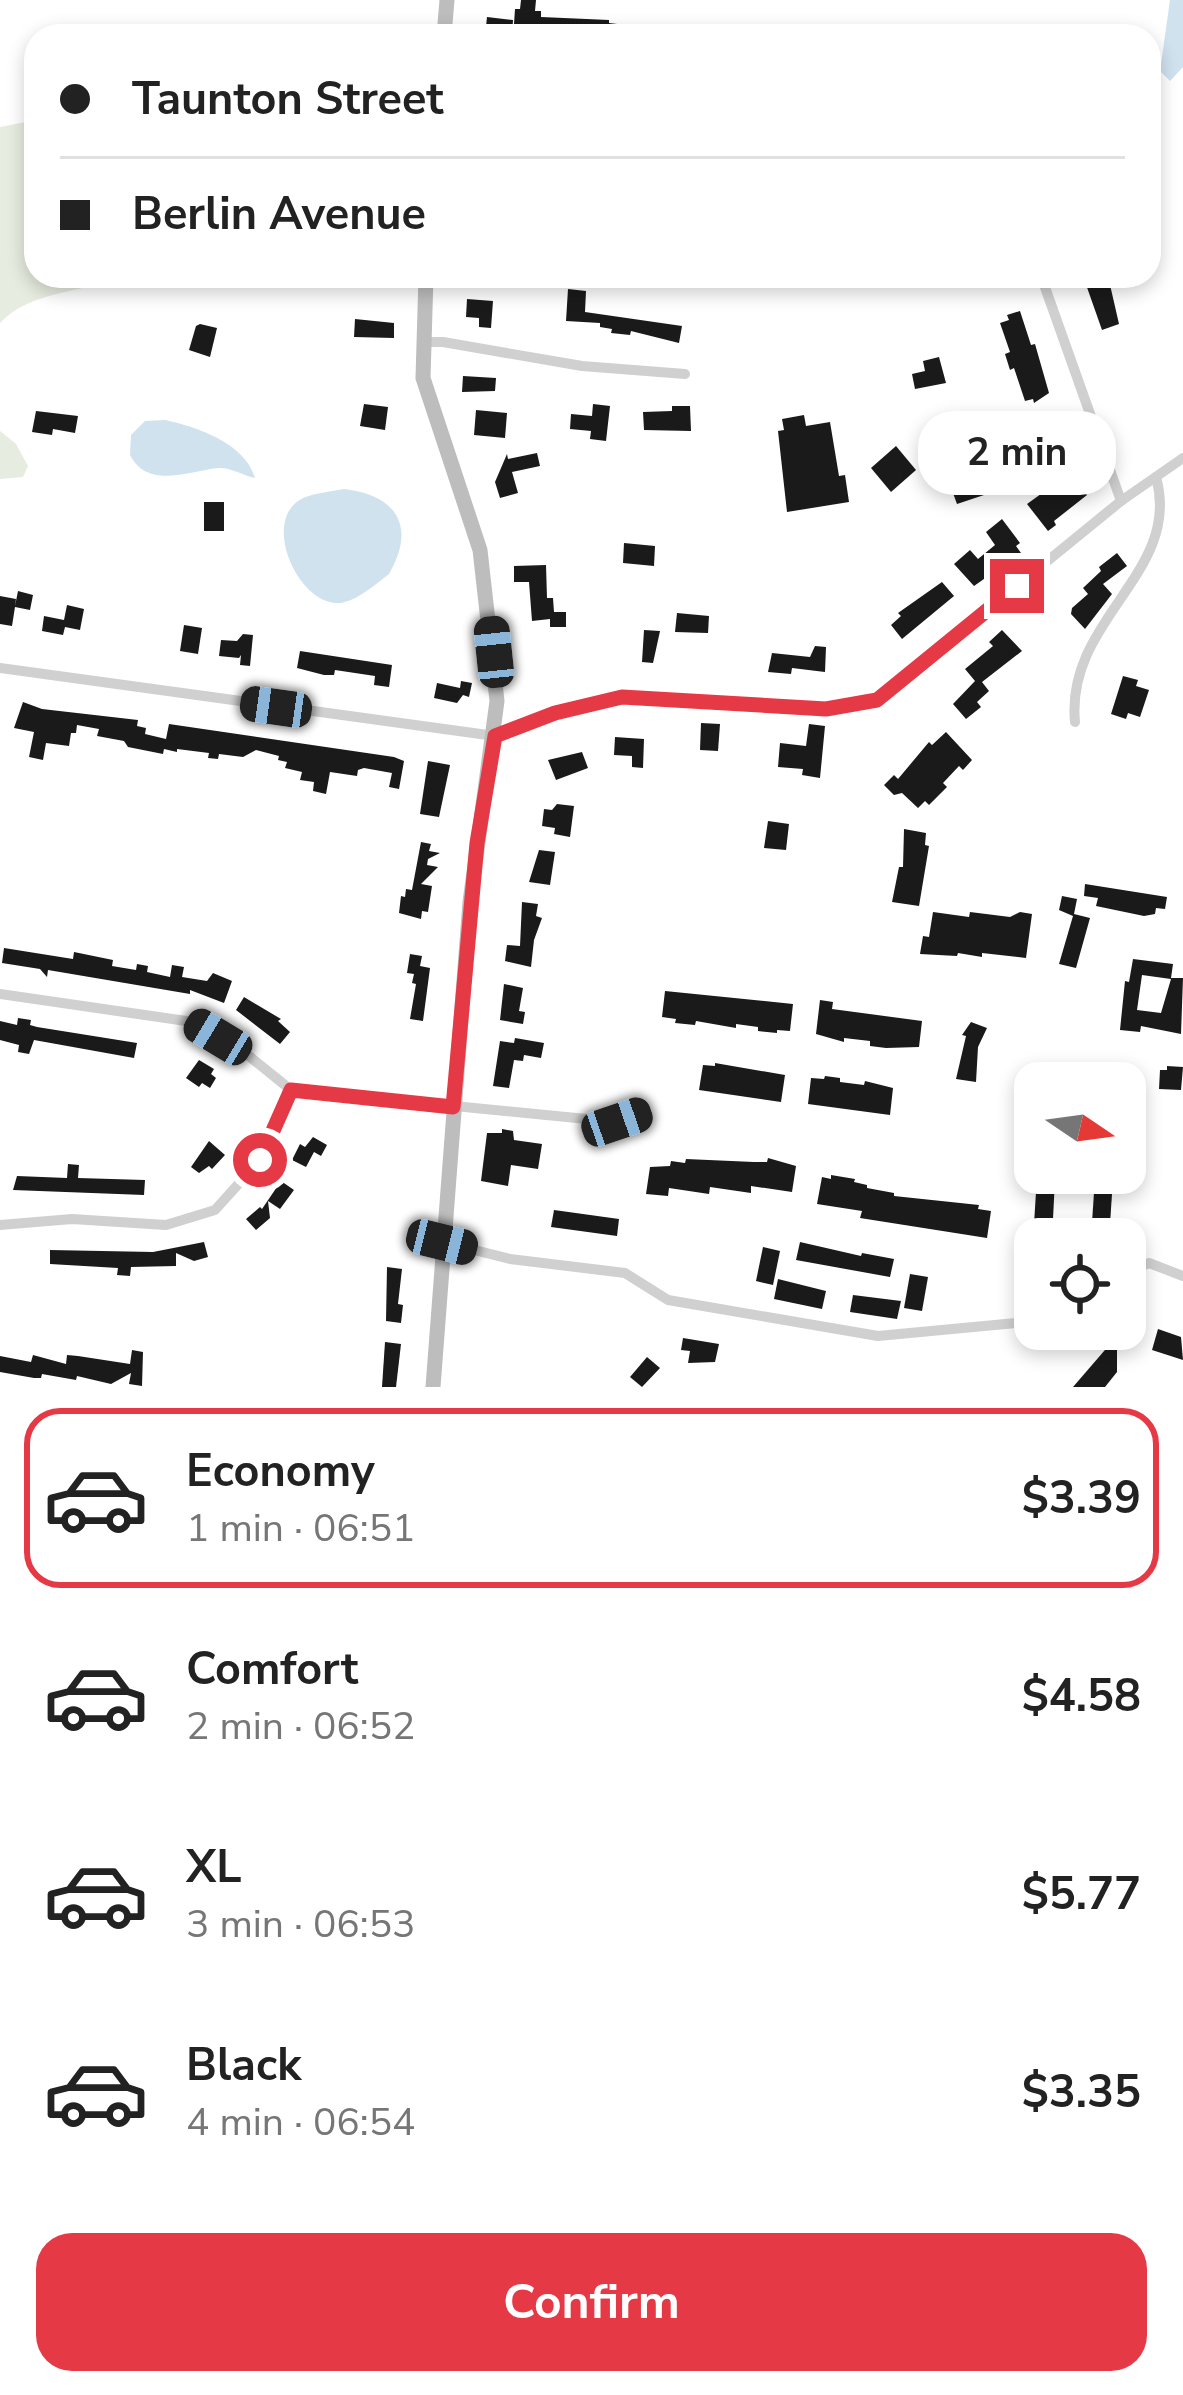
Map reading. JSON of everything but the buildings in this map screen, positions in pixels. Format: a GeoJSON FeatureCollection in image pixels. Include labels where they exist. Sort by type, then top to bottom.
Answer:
{"type":"FeatureCollection","features":[{"type":"Feature","properties":{"kind":"main road"},"geometry":{"type":"LineString","coordinates":[[425,288],[423,378],[480,550],[495,669],[495,736],[477,843],[434,1387]]}},
{"type":"Feature","properties":{"kind":"street"},"geometry":{"type":"LineString","coordinates":[[1045,288],[1121,501]]}},
{"type":"Feature","properties":{"kind":"street"},"geometry":{"type":"LineString","coordinates":[[422,342],[582,366],[685,374]]}},
{"type":"Feature","properties":{"kind":"street"},"geometry":{"type":"LineString","coordinates":[[0,668],[495,736],[555,713],[622,697],[826,709],[877,700],[1121,501],[1183,458]]}},
{"type":"Feature","properties":{"kind":"street"},"geometry":{"type":"LineString","coordinates":[[1075,722],[1072,695],[1087,648],[1152,549],[1162,514],[1156,477]]}},
{"type":"Feature","properties":{"kind":"street"},"geometry":{"type":"LineString","coordinates":[[0,994],[193,1022],[244,1052],[291,1090],[617,1122],[645,1113]]}},
{"type":"Feature","properties":{"kind":"street"},"geometry":{"type":"LineString","coordinates":[[0,1225],[72,1219],[166,1225],[215,1210],[260,1160],[291,1090]]}},
{"type":"Feature","properties":{"kind":"street"},"geometry":{"type":"LineString","coordinates":[[442,1242],[510,1259],[625,1273],[668,1300],[878,1336],[1014,1323]]}},
{"type":"Feature","properties":{"kind":"street"},"geometry":{"type":"LineString","coordinates":[[1146,1264],[1183,1276]]}},
{"type":"Feature","properties":{"kind":"shaded area"},"geometry":{"type":"Polygon","coordinates":[[[24,122],[24,288],[80,288],[26,304],[0,323],[0,127],[24,122]]]}},
{"type":"Feature","properties":{"kind":"shaded area"},"geometry":{"type":"Polygon","coordinates":[[[0,431],[16,444],[28,466],[23,477],[0,479],[0,431]]]}},
{"type":"Feature","properties":{"kind":"water"},"geometry":{"type":"Polygon","coordinates":[[[1170,0],[1183,0],[1183,67],[1170,81],[1161,72],[1170,0]]]}},
{"type":"Feature","properties":{"kind":"water"},"geometry":{"type":"Polygon","coordinates":[[[165,420],[231,446],[255,478],[223,468],[170,476],[147,472],[130,455],[131,435],[145,421],[165,420]]]}},
{"type":"Feature","properties":{"kind":"water"},"geometry":{"type":"Polygon","coordinates":[[[344,489],[362,492],[388,506],[397,516],[401,541],[389,574],[360,596],[340,603],[326,601],[300,579],[285,546],[284,528],[298,501],[344,489]]]}},
{"type":"Feature","properties":{"kind":"route"},"geometry":{"type":"LineString","coordinates":[[260,1160],[291,1090],[453,1107],[470,902],[495,736],[555,713],[622,697],[826,709],[877,700],[1017,586]]}}]}
